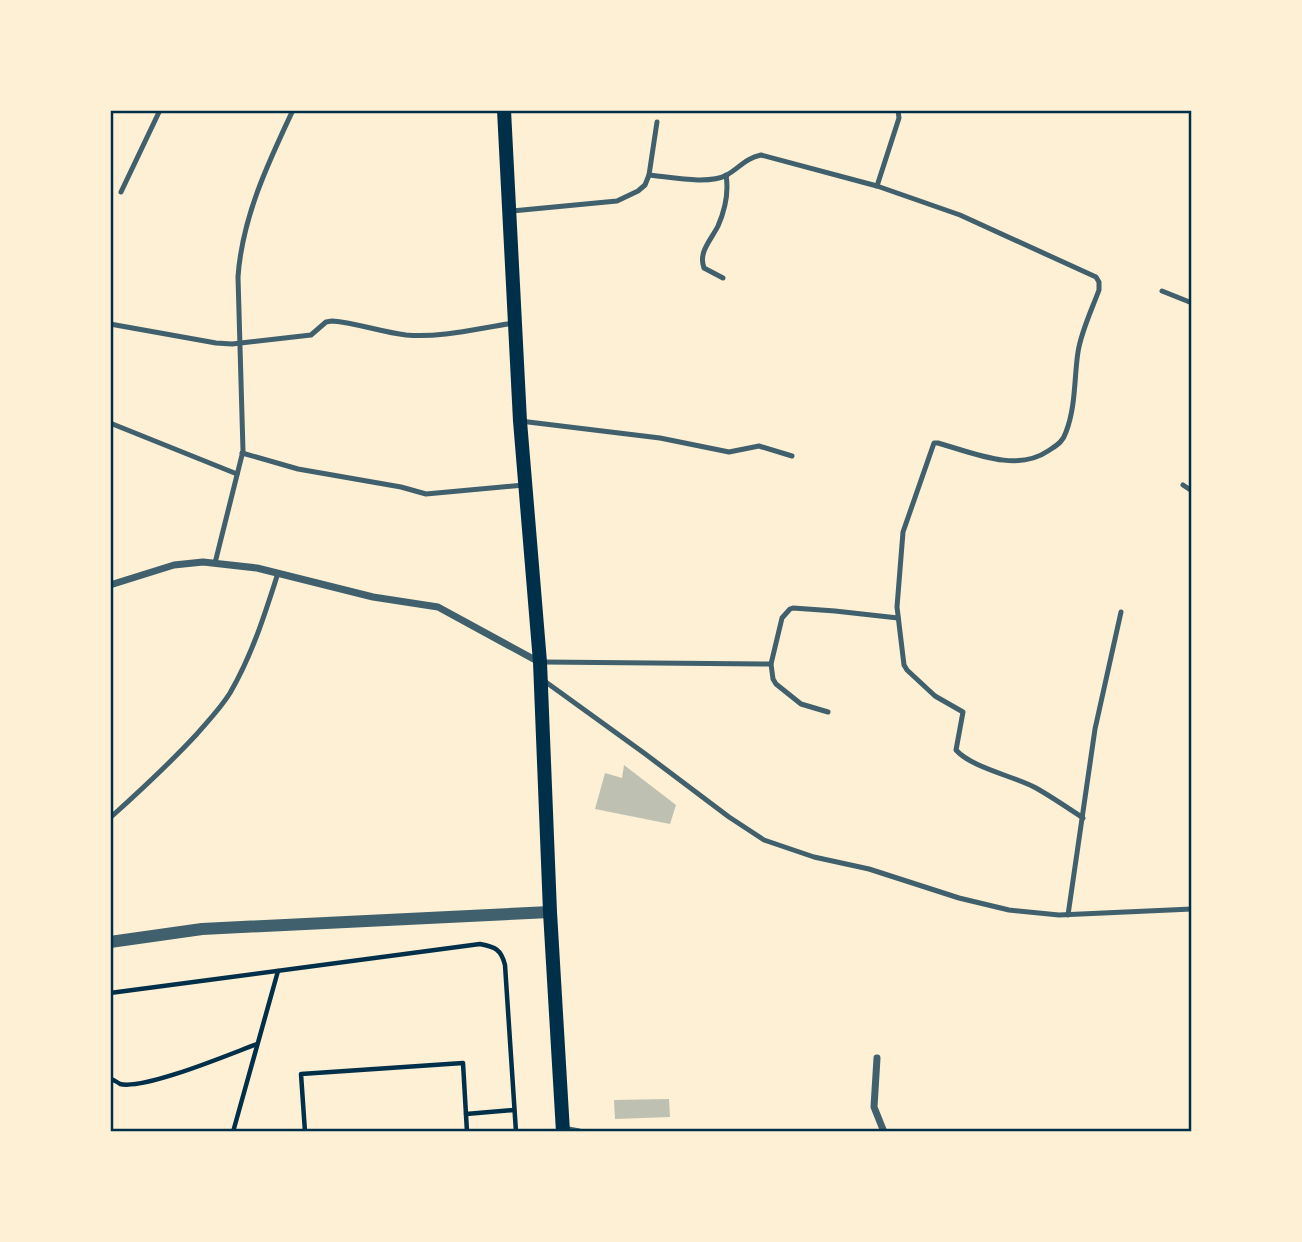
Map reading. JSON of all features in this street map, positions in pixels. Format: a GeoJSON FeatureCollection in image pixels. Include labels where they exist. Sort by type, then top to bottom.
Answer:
{"type":"FeatureCollection","features":[{"type":"Feature","properties":{"kind":"main road"},"geometry":{"type":"LineString","coordinates":[[504,110],[520,421],[540,662],[550,912],[563,1130]]}},
{"type":"Feature","properties":{"kind":"street"},"geometry":{"type":"LineString","coordinates":[[110,585],[174,565],[203,562],[278,572],[373,597],[438,607],[540,662]]}},
{"type":"Feature","properties":{"kind":"street"},"geometry":{"type":"LineString","coordinates":[[110,942],[202,929],[550,912]]}},
{"type":"Feature","properties":{"kind":"street"},"geometry":{"type":"LineString","coordinates":[[877,1058],[874,1107],[884,1132]]}},
{"type":"Feature","properties":{"kind":"street"},"geometry":{"type":"LineString","coordinates":[[563,1130],[579,1132]]}},
{"type":"Feature","properties":{"kind":"lane"},"geometry":{"type":"LineString","coordinates":[[121,192],[160,110]]}},
{"type":"Feature","properties":{"kind":"lane"},"geometry":{"type":"LineString","coordinates":[[215,563],[242,453],[237,277],[241,247],[251,206],[293,110]]}},
{"type":"Feature","properties":{"kind":"lane"},"geometry":{"type":"LineString","coordinates":[[877,186],[899,118],[898,110]]}},
{"type":"Feature","properties":{"kind":"lane"},"geometry":{"type":"LineString","coordinates":[[509,212],[617,201],[638,191],[649,176],[657,122]]}},
{"type":"Feature","properties":{"kind":"lane"},"geometry":{"type":"LineString","coordinates":[[649,176],[709,180],[726,175],[744,162],[761,155],[877,186],[960,215],[1096,277],[1099,282],[1098,290],[1078,350],[1075,392],[1062,442],[1043,455],[1019,460],[997,459],[934,443],[902,532],[897,607],[904,665],[907,670],[935,696],[963,712],[956,750],[958,753],[1037,788],[1083,818]]}},
{"type":"Feature","properties":{"kind":"lane"},"geometry":{"type":"LineString","coordinates":[[723,278],[704,268],[702,255],[719,224],[729,191],[726,175]]}},
{"type":"Feature","properties":{"kind":"lane"},"geometry":{"type":"LineString","coordinates":[[1162,291],[1192,303]]}},
{"type":"Feature","properties":{"kind":"lane"},"geometry":{"type":"LineString","coordinates":[[110,324],[216,343],[240,343],[310,335],[326,322],[332,321],[393,333],[420,335],[514,323]]}},
{"type":"Feature","properties":{"kind":"lane"},"geometry":{"type":"LineString","coordinates":[[520,421],[660,438],[729,452],[759,446],[792,456]]}},
{"type":"Feature","properties":{"kind":"lane"},"geometry":{"type":"LineString","coordinates":[[110,423],[237,474]]}},
{"type":"Feature","properties":{"kind":"lane"},"geometry":{"type":"LineString","coordinates":[[242,453],[298,469],[426,494],[525,485]]}},
{"type":"Feature","properties":{"kind":"lane"},"geometry":{"type":"LineString","coordinates":[[1183,485],[1192,491]]}},
{"type":"Feature","properties":{"kind":"lane"},"geometry":{"type":"LineString","coordinates":[[111,817],[177,756],[223,704],[248,659],[278,572]]}},
{"type":"Feature","properties":{"kind":"lane"},"geometry":{"type":"LineString","coordinates":[[828,712],[801,704],[773,679],[771,664],[782,618],[790,609],[898,618]]}},
{"type":"Feature","properties":{"kind":"lane"},"geometry":{"type":"LineString","coordinates":[[1068,915],[1095,729],[1121,611]]}},
{"type":"Feature","properties":{"kind":"lane"},"geometry":{"type":"LineString","coordinates":[[540,662],[771,664]]}},
{"type":"Feature","properties":{"kind":"lane"},"geometry":{"type":"LineString","coordinates":[[540,678],[729,817],[765,840],[814,857],[869,869],[958,898],[1009,910],[1068,915],[1192,909]]}},
{"type":"Feature","properties":{"kind":"path"},"geometry":{"type":"LineString","coordinates":[[110,993],[480,944],[497,949],[503,955],[505,965],[516,1132]]}},
{"type":"Feature","properties":{"kind":"path"},"geometry":{"type":"LineString","coordinates":[[233,1132],[278,971]]}},
{"type":"Feature","properties":{"kind":"path"},"geometry":{"type":"LineString","coordinates":[[110,1079],[119,1084],[154,1080],[258,1044]]}},
{"type":"Feature","properties":{"kind":"path"},"geometry":{"type":"LineString","coordinates":[[304,1132],[301,1074],[463,1063],[467,1132]]}},
{"type":"Feature","properties":{"kind":"path"},"geometry":{"type":"LineString","coordinates":[[466,1114],[514,1110]]}},
{"type":"Feature","properties":{"kind":"building"},"geometry":{"type":"Polygon","coordinates":[[[624,765],[676,805],[670,824],[595,809],[605,773],[622,778],[624,765]]]}},
{"type":"Feature","properties":{"kind":"building"},"geometry":{"type":"Polygon","coordinates":[[[669,1099],[670,1117],[615,1119],[614,1100],[669,1099]]]}}]}
